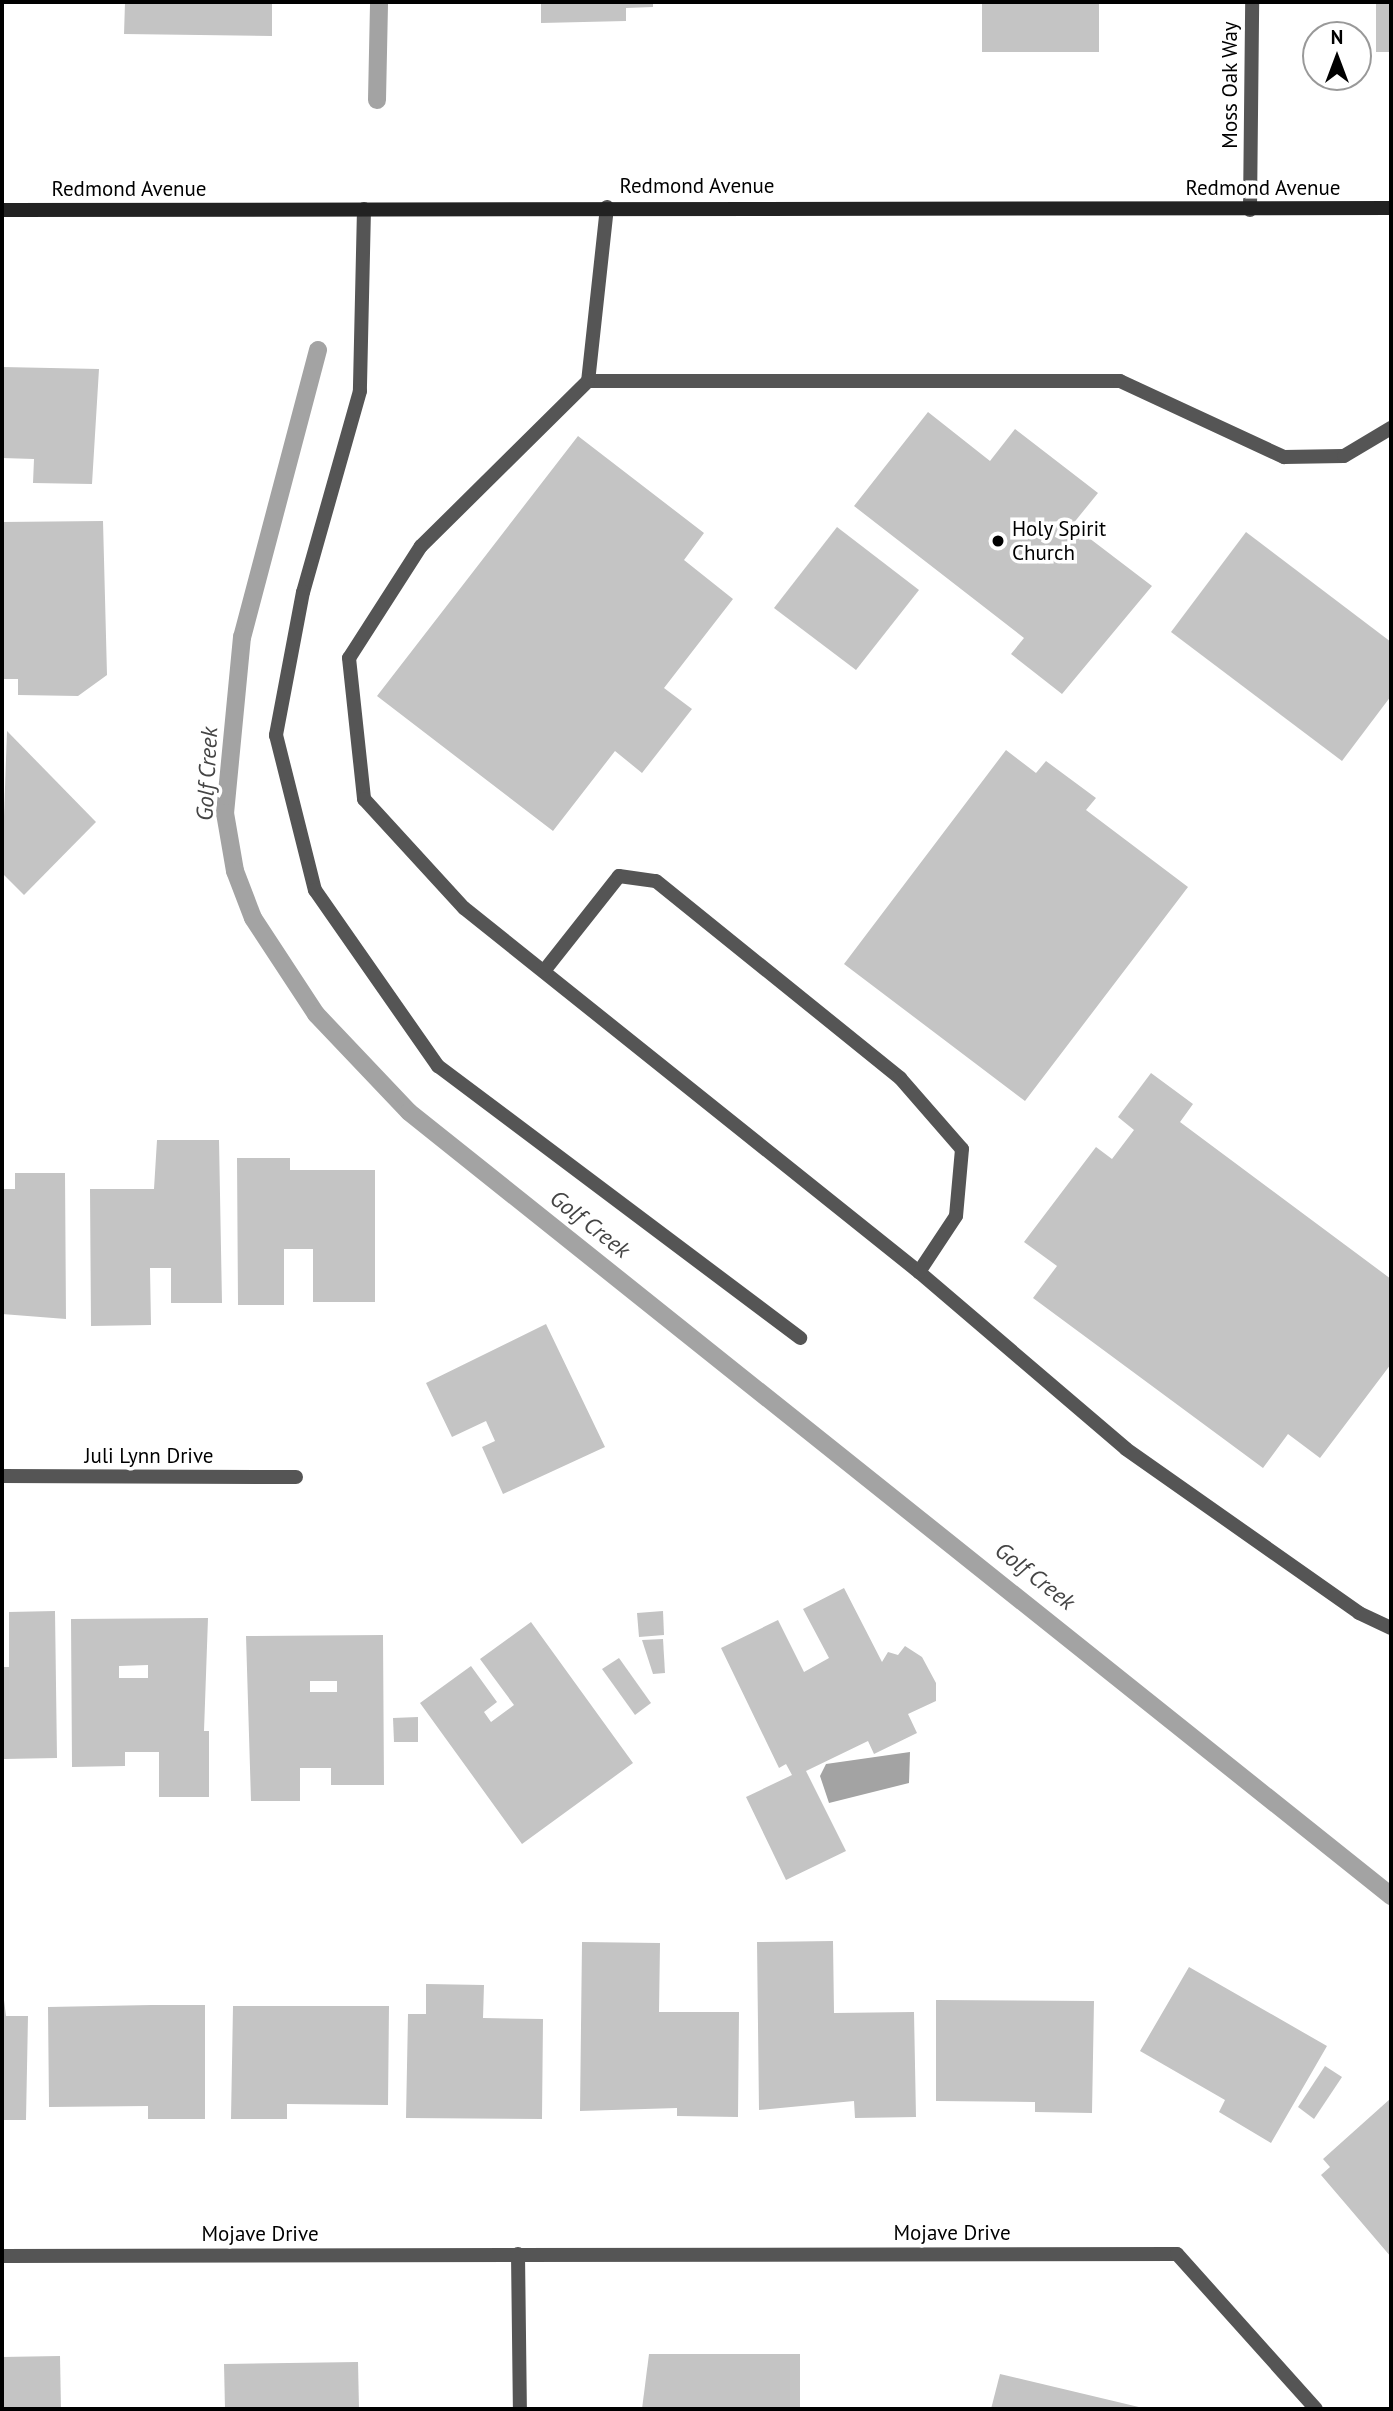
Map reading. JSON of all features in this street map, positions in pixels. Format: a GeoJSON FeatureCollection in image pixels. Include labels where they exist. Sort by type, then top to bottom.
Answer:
{"type":"FeatureCollection","features":[{"type":"Feature","properties":{"kind":"street","name":"Moss Oak Way"},"geometry":{"type":"LineString","coordinates":[[1250,210],[1252,2]]}},
{"type":"Feature","properties":{"kind":"street","name":"Redmond Avenue"},"geometry":{"type":"LineString","coordinates":[[2,210],[607,207],[1250,210],[1391,208]]}},
{"type":"Feature","properties":{"kind":"street"},"geometry":{"type":"LineString","coordinates":[[607,207],[587,381],[421,546],[349,658],[364,799],[464,908],[919,1272],[1126,1449],[1359,1613],[1391,1628]]}},
{"type":"Feature","properties":{"kind":"street"},"geometry":{"type":"LineString","coordinates":[[363,209],[360,391],[303,592],[276,735],[315,890],[438,1066],[800,1338]]}},
{"type":"Feature","properties":{"kind":"street"},"geometry":{"type":"LineString","coordinates":[[587,381],[1121,381],[1284,457],[1344,456],[1391,428]]}},
{"type":"Feature","properties":{"kind":"street"},"geometry":{"type":"LineString","coordinates":[[544,971],[619,876],[656,881],[900,1078],[962,1149],[956,1216],[919,1272]]}},
{"type":"Feature","properties":{"kind":"street","name":"Juli Lynn Drive"},"geometry":{"type":"LineString","coordinates":[[2,1476],[296,1477]]}},
{"type":"Feature","properties":{"kind":"street"},"geometry":{"type":"LineString","coordinates":[[518,2254],[520,2409]]}},
{"type":"Feature","properties":{"kind":"street","name":"Mojave Drive"},"geometry":{"type":"LineString","coordinates":[[2,2256],[1177,2254],[1317,2409]]}},
{"type":"Feature","properties":{"kind":"shaded area"},"geometry":{"type":"Polygon","coordinates":[[[910,1752],[909,1783],[829,1803],[820,1776],[826,1764],[910,1752]]]}},
{"type":"Feature","properties":{"kind":"building"},"geometry":{"type":"Polygon","coordinates":[[[125,2],[272,2],[272,36],[124,34],[125,2]]]}},
{"type":"Feature","properties":{"kind":"building"},"geometry":{"type":"Polygon","coordinates":[[[541,2],[653,2],[653,7],[626,8],[626,21],[541,23],[541,2]]]}},
{"type":"Feature","properties":{"kind":"building"},"geometry":{"type":"Polygon","coordinates":[[[982,2],[1099,2],[1099,52],[982,52],[982,2]]]}},
{"type":"Feature","properties":{"kind":"building"},"geometry":{"type":"Polygon","coordinates":[[[1376,2],[1391,2],[1391,52],[1376,52],[1376,2]]]}},
{"type":"Feature","properties":{"kind":"building"},"geometry":{"type":"Polygon","coordinates":[[[2,367],[99,369],[92,484],[33,483],[34,459],[2,458],[2,367]]]}},
{"type":"Feature","properties":{"kind":"building"},"geometry":{"type":"Polygon","coordinates":[[[928,412],[990,461],[1015,429],[1098,493],[1072,525],[1152,586],[1062,694],[1011,654],[1024,638],[854,506],[928,412]]]}},
{"type":"Feature","properties":{"kind":"building"},"geometry":{"type":"Polygon","coordinates":[[[578,436],[704,533],[684,560],[733,599],[664,688],[692,709],[642,773],[615,751],[553,831],[377,696],[578,436]]]}},
{"type":"Feature","properties":{"kind":"building"},"geometry":{"type":"Polygon","coordinates":[[[103,521],[107,675],[78,696],[18,695],[18,679],[2,679],[2,522],[103,521]]]}},
{"type":"Feature","properties":{"kind":"building"},"geometry":{"type":"Polygon","coordinates":[[[837,527],[919,590],[856,670],[774,608],[837,527]]]}},
{"type":"Feature","properties":{"kind":"building"},"geometry":{"type":"Polygon","coordinates":[[[1246,532],[1391,642],[1391,696],[1342,761],[1171,632],[1246,532]]]}},
{"type":"Feature","properties":{"kind":"building"},"geometry":{"type":"Polygon","coordinates":[[[7,731],[96,822],[24,895],[2,873],[7,731]]]}},
{"type":"Feature","properties":{"kind":"building"},"geometry":{"type":"Polygon","coordinates":[[[1006,750],[1036,773],[1046,761],[1096,798],[1086,810],[1188,887],[1025,1101],[844,964],[1006,750]]]}},
{"type":"Feature","properties":{"kind":"building"},"geometry":{"type":"Polygon","coordinates":[[[1151,1073],[1193,1104],[1180,1122],[1391,1279],[1391,1364],[1320,1458],[1288,1434],[1263,1468],[1033,1298],[1057,1266],[1024,1242],[1096,1147],[1112,1159],[1134,1130],[1118,1117],[1151,1073]]]}},
{"type":"Feature","properties":{"kind":"building"},"geometry":{"type":"Polygon","coordinates":[[[157,1140],[219,1140],[222,1303],[171,1303],[171,1268],[150,1268],[151,1325],[91,1326],[90,1189],[154,1189],[157,1140]]]}},
{"type":"Feature","properties":{"kind":"building"},"geometry":{"type":"Polygon","coordinates":[[[237,1158],[290,1158],[290,1170],[375,1170],[375,1302],[313,1302],[313,1249],[284,1249],[284,1305],[238,1305],[237,1158]]]}},
{"type":"Feature","properties":{"kind":"building"},"geometry":{"type":"Polygon","coordinates":[[[15,1173],[65,1173],[66,1319],[2,1314],[2,1189],[15,1189],[15,1173]]]}},
{"type":"Feature","properties":{"kind":"building"},"geometry":{"type":"Polygon","coordinates":[[[546,1324],[605,1447],[503,1494],[482,1447],[495,1441],[486,1421],[452,1437],[426,1383],[546,1324]]]}},
{"type":"Feature","properties":{"kind":"building"},"geometry":{"type":"Polygon","coordinates":[[[844,1588],[882,1662],[888,1652],[898,1655],[905,1646],[922,1657],[936,1683],[936,1701],[908,1714],[917,1733],[874,1754],[868,1741],[806,1771],[846,1851],[786,1880],[746,1797],[792,1775],[786,1764],[779,1768],[721,1648],[778,1620],[804,1672],[829,1658],[803,1609],[844,1588]]]}},
{"type":"Feature","properties":{"kind":"building"},"geometry":{"type":"Polygon","coordinates":[[[55,1611],[57,1758],[4,1759],[2,1667],[9,1667],[9,1612],[55,1611]]]}},
{"type":"Feature","properties":{"kind":"building"},"geometry":{"type":"Polygon","coordinates":[[[663,1611],[664,1635],[639,1637],[637,1613],[663,1611]]]}},
{"type":"Feature","properties":{"kind":"building"},"geometry":{"type":"Polygon","coordinates":[[[208,1618],[204,1731],[209,1731],[209,1797],[159,1797],[159,1752],[125,1752],[125,1766],[72,1767],[71,1619],[208,1618]],[[148,1665],[119,1666],[119,1678],[148,1678],[148,1665]]]}},
{"type":"Feature","properties":{"kind":"building"},"geometry":{"type":"Polygon","coordinates":[[[531,1622],[633,1763],[522,1844],[420,1703],[471,1666],[497,1702],[484,1712],[491,1722],[514,1705],[480,1659],[531,1622]]]}},
{"type":"Feature","properties":{"kind":"building"},"geometry":{"type":"Polygon","coordinates":[[[383,1635],[384,1785],[331,1785],[331,1768],[300,1768],[300,1801],[251,1801],[246,1636],[383,1635]],[[310,1681],[310,1692],[337,1692],[337,1681],[310,1681]]]}},
{"type":"Feature","properties":{"kind":"building"},"geometry":{"type":"Polygon","coordinates":[[[663,1639],[665,1673],[653,1674],[642,1640],[663,1639]]]}},
{"type":"Feature","properties":{"kind":"building"},"geometry":{"type":"Polygon","coordinates":[[[619,1658],[651,1703],[635,1715],[602,1669],[619,1658]]]}},
{"type":"Feature","properties":{"kind":"building"},"geometry":{"type":"Polygon","coordinates":[[[418,1717],[418,1742],[394,1742],[393,1718],[418,1717]]]}},
{"type":"Feature","properties":{"kind":"building"},"geometry":{"type":"Polygon","coordinates":[[[833,1941],[834,2013],[914,2012],[916,2117],[855,2118],[854,2101],[759,2110],[757,1942],[833,1941]]]}},
{"type":"Feature","properties":{"kind":"building"},"geometry":{"type":"Polygon","coordinates":[[[582,1942],[660,1943],[659,2012],[739,2012],[738,2117],[677,2116],[677,2108],[580,2111],[582,1942]]]}},
{"type":"Feature","properties":{"kind":"building"},"geometry":{"type":"Polygon","coordinates":[[[1189,1967],[1327,2046],[1271,2143],[1219,2112],[1225,2100],[1140,2051],[1189,1967]]]}},
{"type":"Feature","properties":{"kind":"building"},"geometry":{"type":"Polygon","coordinates":[[[2,1984],[6,2016],[28,2016],[26,2120],[2,2120],[2,1984]]]}},
{"type":"Feature","properties":{"kind":"building"},"geometry":{"type":"Polygon","coordinates":[[[426,1984],[484,1985],[483,2018],[543,2019],[542,2119],[406,2118],[408,2014],[426,2014],[426,1984]]]}},
{"type":"Feature","properties":{"kind":"building"},"geometry":{"type":"Polygon","coordinates":[[[936,2000],[1094,2001],[1092,2113],[1035,2112],[1035,2102],[936,2101],[936,2000]]]}},
{"type":"Feature","properties":{"kind":"building"},"geometry":{"type":"Polygon","coordinates":[[[205,2005],[205,2119],[148,2119],[148,2106],[49,2107],[48,2007],[205,2005]]]}},
{"type":"Feature","properties":{"kind":"building"},"geometry":{"type":"Polygon","coordinates":[[[233,2006],[389,2006],[388,2105],[287,2104],[287,2119],[231,2119],[233,2006]]]}},
{"type":"Feature","properties":{"kind":"building"},"geometry":{"type":"Polygon","coordinates":[[[1325,2066],[1342,2077],[1314,2119],[1298,2107],[1325,2066]]]}},
{"type":"Feature","properties":{"kind":"building"},"geometry":{"type":"Polygon","coordinates":[[[1390,2099],[1391,2257],[1321,2175],[1330,2167],[1323,2159],[1390,2099]]]}},
{"type":"Feature","properties":{"kind":"building"},"geometry":{"type":"Polygon","coordinates":[[[649,2354],[800,2354],[800,2409],[642,2409],[649,2354]]]}},
{"type":"Feature","properties":{"kind":"building"},"geometry":{"type":"Polygon","coordinates":[[[60,2356],[61,2409],[2,2409],[2,2357],[60,2356]]]}},
{"type":"Feature","properties":{"kind":"building"},"geometry":{"type":"Polygon","coordinates":[[[358,2362],[359,2409],[225,2409],[224,2364],[358,2362]]]}},
{"type":"Feature","properties":{"kind":"building"},"geometry":{"type":"Polygon","coordinates":[[[1000,2374],[1143,2408],[1143,2409],[991,2409],[1000,2374]]]}},
{"type":"Feature","properties":{"kind":"waterway","name":"Golf Creek"},"geometry":{"type":"LineString","coordinates":[[377,100],[379,2]]}},
{"type":"Feature","properties":{"kind":"waterway","name":"Golf Creek"},"geometry":{"type":"LineString","coordinates":[[318,350],[242,637],[225,813],[235,871],[253,918],[316,1014],[409,1112],[1391,1896]]}},
{"type":"Feature","properties":{"kind":"place","name":"Holy Spirit Church"},"geometry":{"type":"Point","coordinates":[998,541]}}]}
